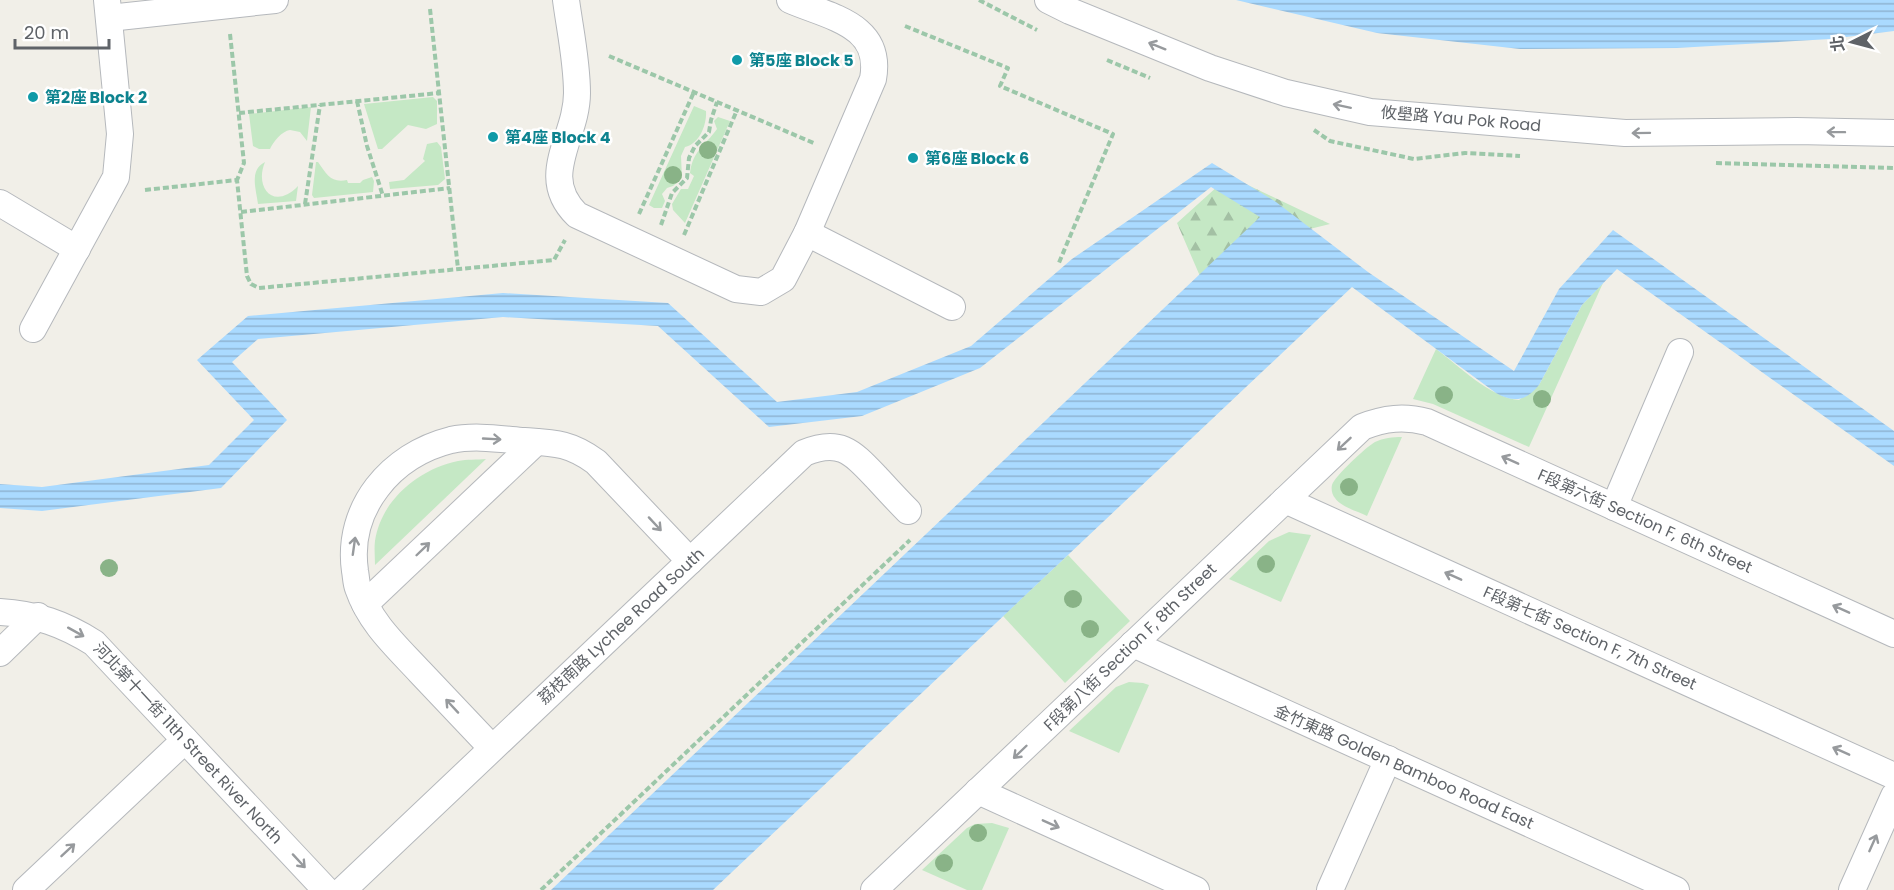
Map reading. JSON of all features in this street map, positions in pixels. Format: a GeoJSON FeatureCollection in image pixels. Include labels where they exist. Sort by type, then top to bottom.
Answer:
{"type":"FeatureCollection","features":[{"type":"Feature","properties":{"kind":"street"},"geometry":{"type":"LineString","coordinates":[[33,329],[116,177],[120,134],[108,9],[274,0]]}},
{"type":"Feature","properties":{"kind":"street"},"geometry":{"type":"LineString","coordinates":[[566,0],[577,92],[576,113],[562,150],[559,177],[566,204],[578,215],[736,289],[761,292],[783,279],[807,233],[873,79],[876,64],[873,50],[855,27],[790,0]]}},
{"type":"Feature","properties":{"kind":"street","name":"攸壆路 Yau Pok Road"},"geometry":{"type":"LineString","coordinates":[[1048,0],[1210,68],[1286,93],[1370,112],[1624,133],[1796,131],[1894,133]]}},
{"type":"Feature","properties":{"kind":"street"},"geometry":{"type":"LineString","coordinates":[[0,204],[78,249]]}},
{"type":"Feature","properties":{"kind":"street"},"geometry":{"type":"LineString","coordinates":[[807,233],[952,307]]}},
{"type":"Feature","properties":{"kind":"street"},"geometry":{"type":"LineString","coordinates":[[1614,507],[1680,352]]}},
{"type":"Feature","properties":{"kind":"street","name":"F段第六街 Section F, 6th Street"},"geometry":{"type":"LineString","coordinates":[[1394,418],[1411,418],[1427,422],[1894,634]]}},
{"type":"Feature","properties":{"kind":"street","name":"F段第八街 Section F, 8th Street"},"geometry":{"type":"LineString","coordinates":[[874,890],[1362,427],[1394,418]]}},
{"type":"Feature","properties":{"kind":"street"},"geometry":{"type":"LineString","coordinates":[[492,748],[375,623],[357,587],[352,554],[358,520],[375,489],[396,466],[423,449],[453,440],[485,438],[565,444],[583,452],[597,462],[690,561]]}},
{"type":"Feature","properties":{"kind":"street"},"geometry":{"type":"LineString","coordinates":[[365,604],[536,442]]}},
{"type":"Feature","properties":{"kind":"street","name":"荔枝南路 Lychee Road South"},"geometry":{"type":"LineString","coordinates":[[343,890],[804,453],[816,448],[842,448],[854,454],[908,511]]}},
{"type":"Feature","properties":{"kind":"street","name":"F段第七街 Section F, 7th Street"},"geometry":{"type":"LineString","coordinates":[[1285,500],[1894,776]]}},
{"type":"Feature","properties":{"kind":"street","name":"河北第十一街 11th Street River North"},"geometry":{"type":"LineString","coordinates":[[0,612],[38,616],[58,623],[94,643],[326,890]]}},
{"type":"Feature","properties":{"kind":"street"},"geometry":{"type":"LineString","coordinates":[[0,652],[38,616]]}},
{"type":"Feature","properties":{"kind":"street","name":"金竹東路 Golden Bamboo Road East"},"geometry":{"type":"LineString","coordinates":[[1133,644],[1676,890]]}},
{"type":"Feature","properties":{"kind":"street"},"geometry":{"type":"LineString","coordinates":[[26,890],[184,740]]}},
{"type":"Feature","properties":{"kind":"street"},"geometry":{"type":"LineString","coordinates":[[1330,890],[1388,759]]}},
{"type":"Feature","properties":{"kind":"street"},"geometry":{"type":"LineString","coordinates":[[978,791],[1196,890]]}},
{"type":"Feature","properties":{"kind":"street"},"geometry":{"type":"LineString","coordinates":[[1852,890],[1894,796]]}},
{"type":"Feature","properties":{"kind":"path"},"geometry":{"type":"LineString","coordinates":[[430,9],[458,269]]}},
{"type":"Feature","properties":{"kind":"path"},"geometry":{"type":"LineString","coordinates":[[905,26],[1008,68],[1000,86],[1113,134],[1058,265]]}},
{"type":"Feature","properties":{"kind":"path"},"geometry":{"type":"LineString","coordinates":[[230,34],[244,163],[237,180],[247,276],[254,287],[554,260],[578,215]]}},
{"type":"Feature","properties":{"kind":"path"},"geometry":{"type":"LineString","coordinates":[[609,56],[822,147]]}},
{"type":"Feature","properties":{"kind":"path"},"geometry":{"type":"LineString","coordinates":[[650,250],[694,92]]}},
{"type":"Feature","properties":{"kind":"path"},"geometry":{"type":"LineString","coordinates":[[239,113],[439,93]]}},
{"type":"Feature","properties":{"kind":"path"},"geometry":{"type":"LineString","coordinates":[[357,101],[367,146],[383,196]]}},
{"type":"Feature","properties":{"kind":"path"},"geometry":{"type":"LineString","coordinates":[[650,250],[666,214],[672,193],[687,178],[687,164],[692,151],[709,132],[717,102]]}},
{"type":"Feature","properties":{"kind":"path"},"geometry":{"type":"LineString","coordinates":[[305,204],[320,105]]}},
{"type":"Feature","properties":{"kind":"path"},"geometry":{"type":"LineString","coordinates":[[650,250],[737,110]]}},
{"type":"Feature","properties":{"kind":"path"},"geometry":{"type":"LineString","coordinates":[[145,190],[237,180]]}},
{"type":"Feature","properties":{"kind":"path"},"geometry":{"type":"LineString","coordinates":[[241,212],[450,188]]}},
{"type":"Feature","properties":{"kind":"path"},"geometry":{"type":"LineString","coordinates":[[541,890],[923,527],[908,511]]}},
{"type":"Feature","properties":{"kind":"green space"},"geometry":{"type":"Polygon","coordinates":[[[433,97],[437,101],[437,124],[426,129],[408,125],[382,149],[378,149],[364,104],[433,97]]]}},
{"type":"Feature","properties":{"kind":"green space"},"geometry":{"type":"Polygon","coordinates":[[[694,106],[706,111],[703,128],[698,138],[685,147],[681,156],[682,178],[662,194],[665,201],[662,208],[654,208],[649,205],[694,106]]]}},
{"type":"Feature","properties":{"kind":"green space"},"geometry":{"type":"Polygon","coordinates":[[[311,107],[307,141],[300,132],[290,130],[278,137],[270,149],[259,149],[253,146],[249,114],[311,107]]]}},
{"type":"Feature","properties":{"kind":"green space"},"geometry":{"type":"Polygon","coordinates":[[[718,117],[730,121],[685,223],[673,210],[672,204],[681,189],[688,189],[694,176],[690,173],[694,159],[717,129],[714,121],[718,117]]]}},
{"type":"Feature","properties":{"kind":"green space"},"geometry":{"type":"Polygon","coordinates":[[[437,142],[441,147],[445,179],[438,185],[390,189],[389,182],[404,180],[425,161],[423,159],[427,144],[437,142]]]}},
{"type":"Feature","properties":{"kind":"green space"},"geometry":{"type":"Polygon","coordinates":[[[265,162],[262,172],[264,188],[274,196],[281,196],[298,186],[296,201],[258,204],[255,175],[260,165],[265,162]]]}},
{"type":"Feature","properties":{"kind":"green space"},"geometry":{"type":"Polygon","coordinates":[[[316,162],[333,179],[360,183],[372,177],[373,192],[314,198],[312,195],[316,162]]]}},
{"type":"Feature","properties":{"kind":"green space"},"geometry":{"type":"Polygon","coordinates":[[[1229,176],[1330,224],[1269,239],[1212,304],[1177,223],[1229,176]]]}},
{"type":"Feature","properties":{"kind":"green space"},"geometry":{"type":"Polygon","coordinates":[[[1603,283],[1529,447],[1433,404],[1413,399],[1436,349],[1497,394],[1519,400],[1539,385],[1582,305],[1603,283]]]}},
{"type":"Feature","properties":{"kind":"green space"},"geometry":{"type":"Polygon","coordinates":[[[1402,437],[1367,516],[1345,506],[1334,497],[1332,485],[1351,462],[1375,442],[1402,437]]]}},
{"type":"Feature","properties":{"kind":"green space"},"geometry":{"type":"Polygon","coordinates":[[[486,459],[375,565],[375,544],[379,526],[385,512],[404,489],[429,471],[443,465],[461,460],[486,459]]]}},
{"type":"Feature","properties":{"kind":"green space"},"geometry":{"type":"Polygon","coordinates":[[[1289,532],[1311,535],[1281,602],[1229,579],[1269,541],[1289,532]]]}},
{"type":"Feature","properties":{"kind":"green space"},"geometry":{"type":"Polygon","coordinates":[[[1068,555],[1130,621],[1065,683],[1003,616],[1068,555]]]}},
{"type":"Feature","properties":{"kind":"green space"},"geometry":{"type":"Polygon","coordinates":[[[1129,682],[1149,685],[1119,753],[1069,731],[1116,687],[1129,682]]]}},
{"type":"Feature","properties":{"kind":"green space"},"geometry":{"type":"Polygon","coordinates":[[[992,823],[1009,828],[982,890],[967,890],[922,870],[967,828],[975,824],[992,823]]]}},
{"type":"Feature","properties":{"kind":"water"},"geometry":{"type":"Polygon","coordinates":[[[1236,0],[1894,0],[1894,31],[1830,39],[1677,48],[1520,49],[1377,33],[1236,0]]]}},
{"type":"Feature","properties":{"kind":"water"},"geometry":{"type":"Polygon","coordinates":[[[1212,163],[1276,202],[1368,272],[1514,371],[1559,289],[1613,230],[1894,431],[1894,466],[1617,269],[1582,305],[1539,385],[1519,399],[1508,398],[1496,393],[1352,287],[713,890],[551,890],[1260,217],[1211,187],[980,368],[862,416],[769,427],[658,326],[503,317],[258,339],[232,362],[287,420],[221,488],[42,511],[0,508],[0,484],[42,487],[209,465],[254,420],[197,360],[248,316],[503,293],[668,303],[777,402],[857,392],[971,346],[1072,259],[1212,163]]]}},
{"type":"Feature","properties":{"kind":"place","name":"第5座 Block 5"},"geometry":{"type":"Point","coordinates":[737,60]}},
{"type":"Feature","properties":{"kind":"place","name":"第2座 Block 2"},"geometry":{"type":"Point","coordinates":[33,97]}},
{"type":"Feature","properties":{"kind":"place","name":"第4座 Block 4"},"geometry":{"type":"Point","coordinates":[493,137]}},
{"type":"Feature","properties":{"kind":"place","name":"第6座 Block 6"},"geometry":{"type":"Point","coordinates":[913,158]}}]}
